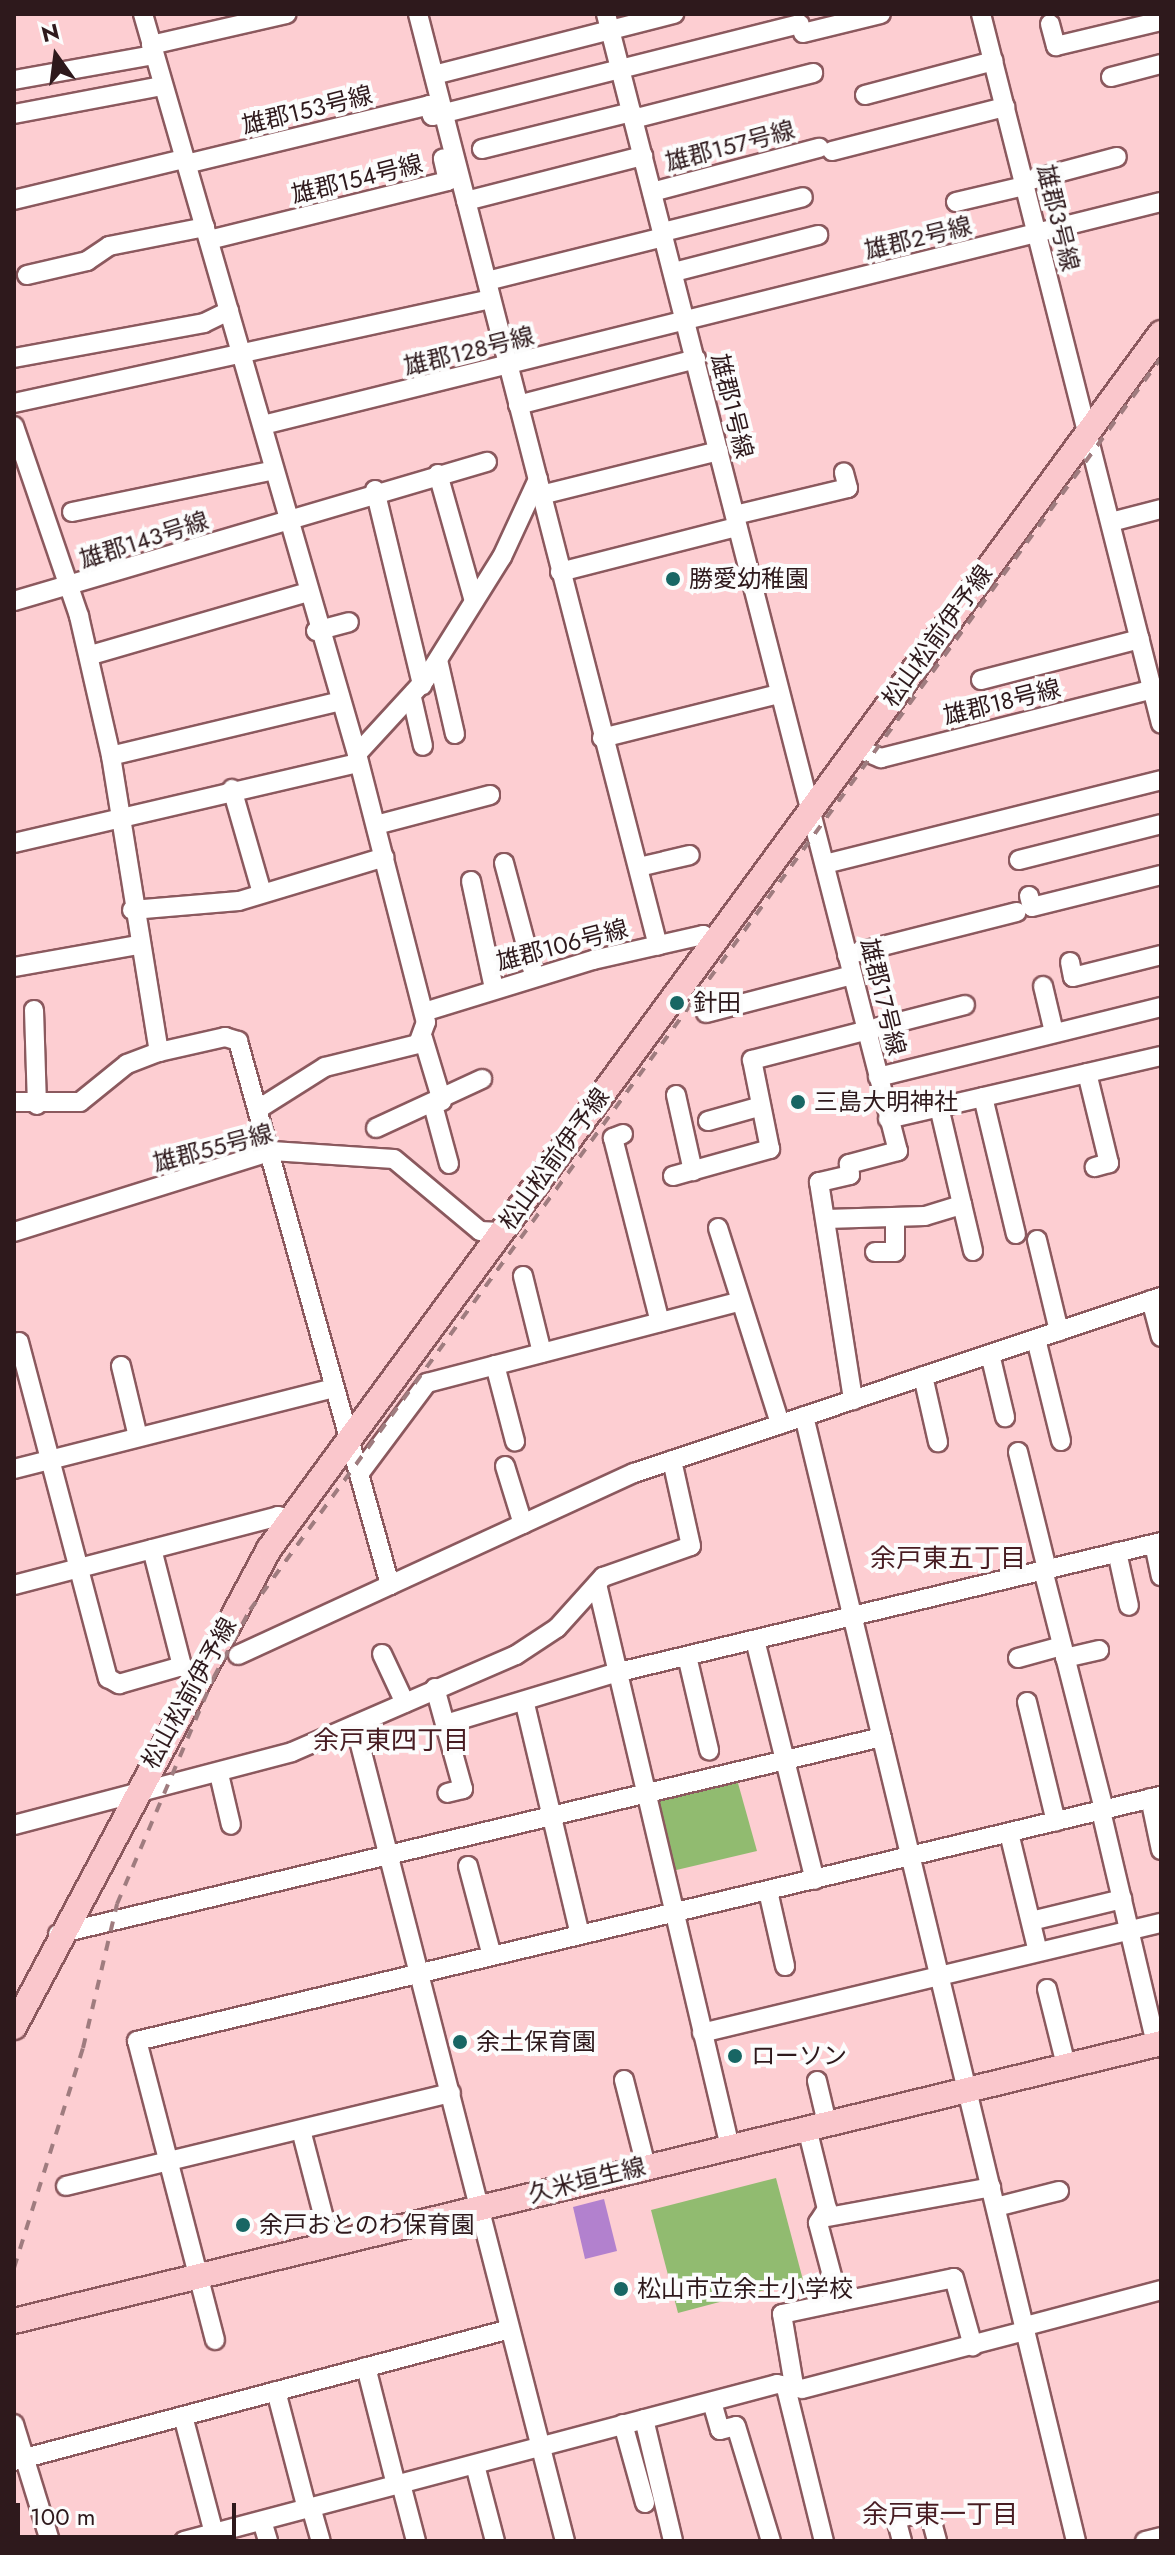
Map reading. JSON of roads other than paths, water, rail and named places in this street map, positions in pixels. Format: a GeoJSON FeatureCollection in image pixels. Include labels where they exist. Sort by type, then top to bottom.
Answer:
{"type":"FeatureCollection","features":[{"type":"Feature","properties":{"kind":"main road","name":"松山松前伊予線"},"geometry":{"type":"LineString","coordinates":[[14,2027],[58,1934],[132,1797],[190,1671],[291,1519],[1161,333]]}},
{"type":"Feature","properties":{"kind":"main road","name":"久米垣生線"},"geometry":{"type":"LineString","coordinates":[[14,2321],[198,2279],[646,2166],[1159,2043]]}},
{"type":"Feature","properties":{"kind":"street"},"geometry":{"type":"LineString","coordinates":[[143,14],[263,425],[305,593],[341,701],[385,857],[424,1012],[423,1038],[449,1164]]}},
{"type":"Feature","properties":{"kind":"street"},"geometry":{"type":"LineString","coordinates":[[14,80],[152,50],[286,14]]}},
{"type":"Feature","properties":{"kind":"street"},"geometry":{"type":"LineString","coordinates":[[418,14],[434,75],[438,114],[466,201],[658,946]]}},
{"type":"Feature","properties":{"kind":"street"},"geometry":{"type":"LineString","coordinates":[[434,75],[608,22],[674,14]]}},
{"type":"Feature","properties":{"kind":"street"},"geometry":{"type":"LineString","coordinates":[[438,114],[802,28],[881,14]]}},
{"type":"Feature","properties":{"kind":"street","name":"雄郡3号線"},"geometry":{"type":"LineString","coordinates":[[981,14],[1140,639],[1157,688],[1161,724]]}},
{"type":"Feature","properties":{"kind":"street"},"geometry":{"type":"LineString","coordinates":[[1050,24],[1056,46],[1161,21]]}},
{"type":"Feature","properties":{"kind":"street","name":"雄郡1号線"},"geometry":{"type":"LineString","coordinates":[[608,22],[687,322],[808,812]]}},
{"type":"Feature","properties":{"kind":"street"},"geometry":{"type":"LineString","coordinates":[[865,95],[994,61]]}},
{"type":"Feature","properties":{"kind":"street"},"geometry":{"type":"LineString","coordinates":[[1111,77],[1161,64]]}},
{"type":"Feature","properties":{"kind":"street"},"geometry":{"type":"LineString","coordinates":[[482,149],[813,73]]}},
{"type":"Feature","properties":{"kind":"street"},"geometry":{"type":"LineString","coordinates":[[14,114],[162,86]]}},
{"type":"Feature","properties":{"kind":"street","name":"雄郡153号線"},"geometry":{"type":"LineString","coordinates":[[185,162],[429,105],[438,114]]}},
{"type":"Feature","properties":{"kind":"street","name":"雄郡157号線"},"geometry":{"type":"LineString","coordinates":[[652,192],[1005,107]]}},
{"type":"Feature","properties":{"kind":"street","name":"雄郡154号線"},"geometry":{"type":"LineString","coordinates":[[207,234],[448,181],[438,114]]}},
{"type":"Feature","properties":{"kind":"street"},"geometry":{"type":"LineString","coordinates":[[466,201],[643,156]]}},
{"type":"Feature","properties":{"kind":"street"},"geometry":{"type":"LineString","coordinates":[[956,202],[1117,157]]}},
{"type":"Feature","properties":{"kind":"street"},"geometry":{"type":"LineString","coordinates":[[14,200],[185,162]]}},
{"type":"Feature","properties":{"kind":"street"},"geometry":{"type":"LineString","coordinates":[[14,403],[243,358],[489,290],[664,234],[803,197]]}},
{"type":"Feature","properties":{"kind":"street","name":"雄郡2号線"},"geometry":{"type":"LineString","coordinates":[[687,322],[1161,202]]}},
{"type":"Feature","properties":{"kind":"street"},"geometry":{"type":"LineString","coordinates":[[27,275],[51,278],[87,261],[109,246],[207,234]]}},
{"type":"Feature","properties":{"kind":"street"},"geometry":{"type":"LineString","coordinates":[[674,272],[818,235]]}},
{"type":"Feature","properties":{"kind":"street"},"geometry":{"type":"LineString","coordinates":[[14,358],[204,323],[229,311]]}},
{"type":"Feature","properties":{"kind":"street","name":"雄郡128号線"},"geometry":{"type":"LineString","coordinates":[[263,425],[687,322]]}},
{"type":"Feature","properties":{"kind":"street"},"geometry":{"type":"LineString","coordinates":[[518,405],[696,359]]}},
{"type":"Feature","properties":{"kind":"street"},"geometry":{"type":"LineString","coordinates":[[14,426],[91,655],[111,756],[132,910],[159,1052]]}},
{"type":"Feature","properties":{"kind":"street"},"geometry":{"type":"LineString","coordinates":[[14,843],[358,759],[417,691],[438,660],[540,487],[719,451]]}},
{"type":"Feature","properties":{"kind":"street","name":"雄郡143号線"},"geometry":{"type":"LineString","coordinates":[[14,601],[71,588],[375,490],[487,462]]}},
{"type":"Feature","properties":{"kind":"street"},"geometry":{"type":"LineString","coordinates":[[72,512],[274,470]]}},
{"type":"Feature","properties":{"kind":"street"},"geometry":{"type":"LineString","coordinates":[[560,572],[736,521],[795,509],[848,488],[844,473]]}},
{"type":"Feature","properties":{"kind":"street"},"geometry":{"type":"LineString","coordinates":[[438,474],[474,601]]}},
{"type":"Feature","properties":{"kind":"street"},"geometry":{"type":"LineString","coordinates":[[375,490],[417,691],[423,746]]}},
{"type":"Feature","properties":{"kind":"street"},"geometry":{"type":"LineString","coordinates":[[1111,522],[1161,509]]}},
{"type":"Feature","properties":{"kind":"street"},"geometry":{"type":"LineString","coordinates":[[91,655],[305,593]]}},
{"type":"Feature","properties":{"kind":"street"},"geometry":{"type":"LineString","coordinates":[[316,631],[349,622]]}},
{"type":"Feature","properties":{"kind":"street"},"geometry":{"type":"LineString","coordinates":[[981,680],[1140,639]]}},
{"type":"Feature","properties":{"kind":"street"},"geometry":{"type":"LineString","coordinates":[[438,660],[455,734]]}},
{"type":"Feature","properties":{"kind":"street","name":"雄郡18号線"},"geometry":{"type":"LineString","coordinates":[[856,748],[881,758],[1157,688]]}},
{"type":"Feature","properties":{"kind":"street"},"geometry":{"type":"LineString","coordinates":[[602,738],[779,694]]}},
{"type":"Feature","properties":{"kind":"street"},"geometry":{"type":"LineString","coordinates":[[111,756],[341,701]]}},
{"type":"Feature","properties":{"kind":"street"},"geometry":{"type":"LineString","coordinates":[[825,864],[1029,806],[1094,790],[1161,780]]}},
{"type":"Feature","properties":{"kind":"street"},"geometry":{"type":"LineString","coordinates":[[232,789],[262,893]]}},
{"type":"Feature","properties":{"kind":"street"},"geometry":{"type":"LineString","coordinates":[[376,825],[490,795]]}},
{"type":"Feature","properties":{"kind":"street","name":"雄郡17号線"},"geometry":{"type":"LineString","coordinates":[[808,812],[825,864],[898,1151],[849,1164],[850,1175],[819,1182],[826,1219]]}},
{"type":"Feature","properties":{"kind":"street"},"geometry":{"type":"LineString","coordinates":[[1019,860],[1048,845],[1161,824]]}},
{"type":"Feature","properties":{"kind":"street"},"geometry":{"type":"LineString","coordinates":[[639,867],[690,855]]}},
{"type":"Feature","properties":{"kind":"street"},"geometry":{"type":"LineString","coordinates":[[132,910],[192,910],[385,857]]}},
{"type":"Feature","properties":{"kind":"street"},"geometry":{"type":"LineString","coordinates":[[504,863],[525,920],[534,975]]}},
{"type":"Feature","properties":{"kind":"street"},"geometry":{"type":"LineString","coordinates":[[1029,896],[1032,907],[1161,875]]}},
{"type":"Feature","properties":{"kind":"street"},"geometry":{"type":"LineString","coordinates":[[471,881],[494,988]]}},
{"type":"Feature","properties":{"kind":"street"},"geometry":{"type":"LineString","coordinates":[[847,955],[975,915],[1017,912]]}},
{"type":"Feature","properties":{"kind":"street","name":"雄郡106号線"},"geometry":{"type":"LineString","coordinates":[[424,1012],[534,975],[703,935],[713,940]]}},
{"type":"Feature","properties":{"kind":"street"},"geometry":{"type":"LineString","coordinates":[[14,967],[138,945]]}},
{"type":"Feature","properties":{"kind":"street"},"geometry":{"type":"LineString","coordinates":[[1070,962],[1073,977],[1161,955]]}},
{"type":"Feature","properties":{"kind":"street"},"geometry":{"type":"LineString","coordinates":[[706,1013],[852,975]]}},
{"type":"Feature","properties":{"kind":"street"},"geometry":{"type":"LineString","coordinates":[[1043,986],[1054,1032]]}},
{"type":"Feature","properties":{"kind":"street"},"geometry":{"type":"LineString","coordinates":[[673,1176],[770,1149],[758,1107],[752,1060],[965,1005]]}},
{"type":"Feature","properties":{"kind":"street"},"geometry":{"type":"LineString","coordinates":[[878,1077],[1161,1007]]}},
{"type":"Feature","properties":{"kind":"street"},"geometry":{"type":"LineString","coordinates":[[34,1010],[37,1105]]}},
{"type":"Feature","properties":{"kind":"street"},"geometry":{"type":"LineString","coordinates":[[260,1108],[325,1067],[395,1053],[423,1038]]}},
{"type":"Feature","properties":{"kind":"street"},"geometry":{"type":"LineString","coordinates":[[14,1102],[37,1105],[80,1102],[127,1064],[159,1052],[234,1039],[260,1108],[347,1441],[390,1585]]}},
{"type":"Feature","properties":{"kind":"street"},"geometry":{"type":"LineString","coordinates":[[888,1119],[1161,1056]]}},
{"type":"Feature","properties":{"kind":"street"},"geometry":{"type":"LineString","coordinates":[[1087,1073],[1109,1163],[1095,1167]]}},
{"type":"Feature","properties":{"kind":"street"},"geometry":{"type":"LineString","coordinates":[[376,1128],[437,1103],[482,1079]]}},
{"type":"Feature","properties":{"kind":"street"},"geometry":{"type":"LineString","coordinates":[[983,1097],[1016,1234]]}},
{"type":"Feature","properties":{"kind":"street"},"geometry":{"type":"LineString","coordinates":[[673,1105],[693,1171]]}},
{"type":"Feature","properties":{"kind":"street"},"geometry":{"type":"LineString","coordinates":[[708,1121],[758,1107]]}},
{"type":"Feature","properties":{"kind":"street"},"geometry":{"type":"LineString","coordinates":[[939,1107],[973,1251]]}},
{"type":"Feature","properties":{"kind":"street"},"geometry":{"type":"LineString","coordinates":[[623,1134],[613,1138],[660,1322]]}},
{"type":"Feature","properties":{"kind":"street","name":"雄郡55号線"},"geometry":{"type":"LineString","coordinates":[[14,1232],[272,1151],[394,1159],[480,1231],[500,1232]]}},
{"type":"Feature","properties":{"kind":"street"},"geometry":{"type":"LineString","coordinates":[[853,1400],[826,1219],[895,1217],[962,1205]]}},
{"type":"Feature","properties":{"kind":"street"},"geometry":{"type":"LineString","coordinates":[[875,1252],[895,1252],[895,1217]]}},
{"type":"Feature","properties":{"kind":"street"},"geometry":{"type":"LineString","coordinates":[[718,1228],[780,1424]]}},
{"type":"Feature","properties":{"kind":"street"},"geometry":{"type":"LineString","coordinates":[[1037,1240],[1059,1331]]}},
{"type":"Feature","properties":{"kind":"street"},"geometry":{"type":"LineString","coordinates":[[523,1276],[542,1353]]}},
{"type":"Feature","properties":{"kind":"street"},"geometry":{"type":"LineString","coordinates":[[238,1655],[523,1524],[672,1460],[1156,1298],[1161,1337]]}},
{"type":"Feature","properties":{"kind":"street"},"geometry":{"type":"LineString","coordinates":[[359,1474],[427,1383],[739,1302]]}},
{"type":"Feature","properties":{"kind":"street"},"geometry":{"type":"LineString","coordinates":[[1036,1339],[1061,1441]]}},
{"type":"Feature","properties":{"kind":"street"},"geometry":{"type":"LineString","coordinates":[[19,1342],[113,1683],[190,1671],[152,1549]]}},
{"type":"Feature","properties":{"kind":"street"},"geometry":{"type":"LineString","coordinates":[[990,1354],[1005,1417]]}},
{"type":"Feature","properties":{"kind":"street"},"geometry":{"type":"LineString","coordinates":[[495,1365],[515,1441]]}},
{"type":"Feature","properties":{"kind":"street"},"geometry":{"type":"LineString","coordinates":[[121,1366],[138,1437]]}},
{"type":"Feature","properties":{"kind":"street"},"geometry":{"type":"LineString","coordinates":[[923,1376],[938,1442]]}},
{"type":"Feature","properties":{"kind":"street"},"geometry":{"type":"LineString","coordinates":[[14,1469],[334,1388]]}},
{"type":"Feature","properties":{"kind":"street"},"geometry":{"type":"LineString","coordinates":[[804,1416],[1076,2541]]}},
{"type":"Feature","properties":{"kind":"street"},"geometry":{"type":"LineString","coordinates":[[1018,1452],[1129,1930],[1159,2043]]}},
{"type":"Feature","properties":{"kind":"street"},"geometry":{"type":"LineString","coordinates":[[14,1825],[219,1774],[355,1725],[537,1642],[597,1584],[691,1546],[672,1460]]}},
{"type":"Feature","properties":{"kind":"street"},"geometry":{"type":"LineString","coordinates":[[505,1466],[523,1524]]}},
{"type":"Feature","properties":{"kind":"street"},"geometry":{"type":"LineString","coordinates":[[14,1585],[278,1516],[291,1519]]}},
{"type":"Feature","properties":{"kind":"street"},"geometry":{"type":"LineString","coordinates":[[449,1723],[525,1704],[615,1673],[1157,1543],[1161,1576]]}},
{"type":"Feature","properties":{"kind":"street"},"geometry":{"type":"LineString","coordinates":[[1117,1552],[1129,1606]]}},
{"type":"Feature","properties":{"kind":"street"},"geometry":{"type":"LineString","coordinates":[[597,1584],[615,1673],[730,2147]]}},
{"type":"Feature","properties":{"kind":"street"},"geometry":{"type":"LineString","coordinates":[[755,1640],[815,1880]]}},
{"type":"Feature","properties":{"kind":"street"},"geometry":{"type":"LineString","coordinates":[[1018,1658],[1099,1650]]}},
{"type":"Feature","properties":{"kind":"street"},"geometry":{"type":"LineString","coordinates":[[382,1654],[405,1703]]}},
{"type":"Feature","properties":{"kind":"street"},"geometry":{"type":"LineString","coordinates":[[687,1656],[709,1750]]}},
{"type":"Feature","properties":{"kind":"street"},"geometry":{"type":"LineString","coordinates":[[435,1688],[449,1723],[463,1789],[447,1793]]}},
{"type":"Feature","properties":{"kind":"street"},"geometry":{"type":"LineString","coordinates":[[1027,1702],[1056,1822]]}},
{"type":"Feature","properties":{"kind":"street"},"geometry":{"type":"LineString","coordinates":[[525,1704],[580,1935]]}},
{"type":"Feature","properties":{"kind":"street"},"geometry":{"type":"LineString","coordinates":[[355,1725],[565,2541]]}},
{"type":"Feature","properties":{"kind":"street"},"geometry":{"type":"LineString","coordinates":[[58,1934],[387,1858],[882,1737]]}},
{"type":"Feature","properties":{"kind":"street"},"geometry":{"type":"LineString","coordinates":[[219,1774],[231,1825]]}},
{"type":"Feature","properties":{"kind":"street"},"geometry":{"type":"LineString","coordinates":[[215,2340],[137,2041],[672,1912],[911,1858],[1155,1797],[1161,1850]]}},
{"type":"Feature","properties":{"kind":"street"},"geometry":{"type":"LineString","coordinates":[[1009,1833],[1038,1952]]}},
{"type":"Feature","properties":{"kind":"street"},"geometry":{"type":"LineString","coordinates":[[468,1866],[492,1956]]}},
{"type":"Feature","properties":{"kind":"street"},"geometry":{"type":"LineString","coordinates":[[768,1891],[785,1966]]}},
{"type":"Feature","properties":{"kind":"street"},"geometry":{"type":"LineString","coordinates":[[1031,1921],[1122,1899]]}},
{"type":"Feature","properties":{"kind":"street"},"geometry":{"type":"LineString","coordinates":[[702,2033],[1161,1923]]}},
{"type":"Feature","properties":{"kind":"street"},"geometry":{"type":"LineString","coordinates":[[1047,1989],[1066,2065]]}},
{"type":"Feature","properties":{"kind":"street"},"geometry":{"type":"LineString","coordinates":[[624,2080],[646,2166]]}},
{"type":"Feature","properties":{"kind":"street"},"geometry":{"type":"LineString","coordinates":[[817,2081],[817,2126],[828,2217]]}},
{"type":"Feature","properties":{"kind":"street"},"geometry":{"type":"LineString","coordinates":[[66,2186],[451,2093]]}},
{"type":"Feature","properties":{"kind":"street"},"geometry":{"type":"LineString","coordinates":[[301,2130],[331,2245]]}},
{"type":"Feature","properties":{"kind":"street"},"geometry":{"type":"LineString","coordinates":[[839,2302],[818,2223],[828,2217],[991,2187]]}},
{"type":"Feature","properties":{"kind":"street"},"geometry":{"type":"LineString","coordinates":[[996,2207],[1059,2191]]}},
{"type":"Feature","properties":{"kind":"street"},"geometry":{"type":"LineString","coordinates":[[824,2541],[790,2386],[782,2314],[954,2278],[973,2346]]}},
{"type":"Feature","properties":{"kind":"street"},"geometry":{"type":"LineString","coordinates":[[184,2541],[712,2402],[790,2386],[802,2389],[973,2346],[1161,2290]]}},
{"type":"Feature","properties":{"kind":"street"},"geometry":{"type":"LineString","coordinates":[[18,2459],[510,2329]]}},
{"type":"Feature","properties":{"kind":"street"},"geometry":{"type":"LineString","coordinates":[[366,2367],[416,2541]]}},
{"type":"Feature","properties":{"kind":"street"},"geometry":{"type":"LineString","coordinates":[[276,2391],[321,2541]]}},
{"type":"Feature","properties":{"kind":"street"},"geometry":{"type":"LineString","coordinates":[[712,2402],[720,2430],[736,2426],[771,2541]]}},
{"type":"Feature","properties":{"kind":"street"},"geometry":{"type":"LineString","coordinates":[[183,2416],[214,2533]]}},
{"type":"Feature","properties":{"kind":"street"},"geometry":{"type":"LineString","coordinates":[[644,2419],[673,2541]]}},
{"type":"Feature","properties":{"kind":"street"},"geometry":{"type":"LineString","coordinates":[[14,2424],[18,2459],[50,2541]]}},
{"type":"Feature","properties":{"kind":"street"},"geometry":{"type":"LineString","coordinates":[[623,2424],[645,2503]]}},
{"type":"Feature","properties":{"kind":"street"},"geometry":{"type":"LineString","coordinates":[[475,2465],[495,2541]]}},
{"type":"Feature","properties":{"kind":"street"},"geometry":{"type":"LineString","coordinates":[[902,2541],[896,2519],[929,2511],[937,2541]]}},
{"type":"Feature","properties":{"kind":"street"},"geometry":{"type":"LineString","coordinates":[[262,2521],[268,2541]]}},
{"type":"Feature","properties":{"kind":"street"},"geometry":{"type":"LineString","coordinates":[[1145,2541],[1161,2537]]}},
{"type":"Feature","properties":{"kind":"railway"},"geometry":{"type":"LineString","coordinates":[[14,2268],[83,2048],[117,1904],[214,1677],[250,1610],[1161,358]]}},
{"type":"Feature","properties":{"kind":"place","name":"勝愛幼稚園"},"geometry":{"type":"Point","coordinates":[673,579]}},
{"type":"Feature","properties":{"kind":"place","name":"針田"},"geometry":{"type":"Point","coordinates":[677,1003]}},
{"type":"Feature","properties":{"kind":"place","name":"三島大明神社"},"geometry":{"type":"Point","coordinates":[798,1102]}},
{"type":"Feature","properties":{"kind":"place","name":"余土保育園"},"geometry":{"type":"Point","coordinates":[460,2042]}},
{"type":"Feature","properties":{"kind":"place","name":"ローソン"},"geometry":{"type":"Point","coordinates":[735,2056]}},
{"type":"Feature","properties":{"kind":"place","name":"余戸おとのわ保育園"},"geometry":{"type":"Point","coordinates":[243,2225]}},
{"type":"Feature","properties":{"kind":"place","name":"松山市立余土小学校"},"geometry":{"type":"Point","coordinates":[621,2289]}},
{"type":"Feature","properties":{"kind":"district","name":"余戸東五丁目"},"geometry":{"type":"Point","coordinates":[948,1559]}},
{"type":"Feature","properties":{"kind":"district","name":"余戸東四丁目"},"geometry":{"type":"Point","coordinates":[391,1741]}},
{"type":"Feature","properties":{"kind":"district","name":"余戸東一丁目"},"geometry":{"type":"Point","coordinates":[940,2515]}}]}
